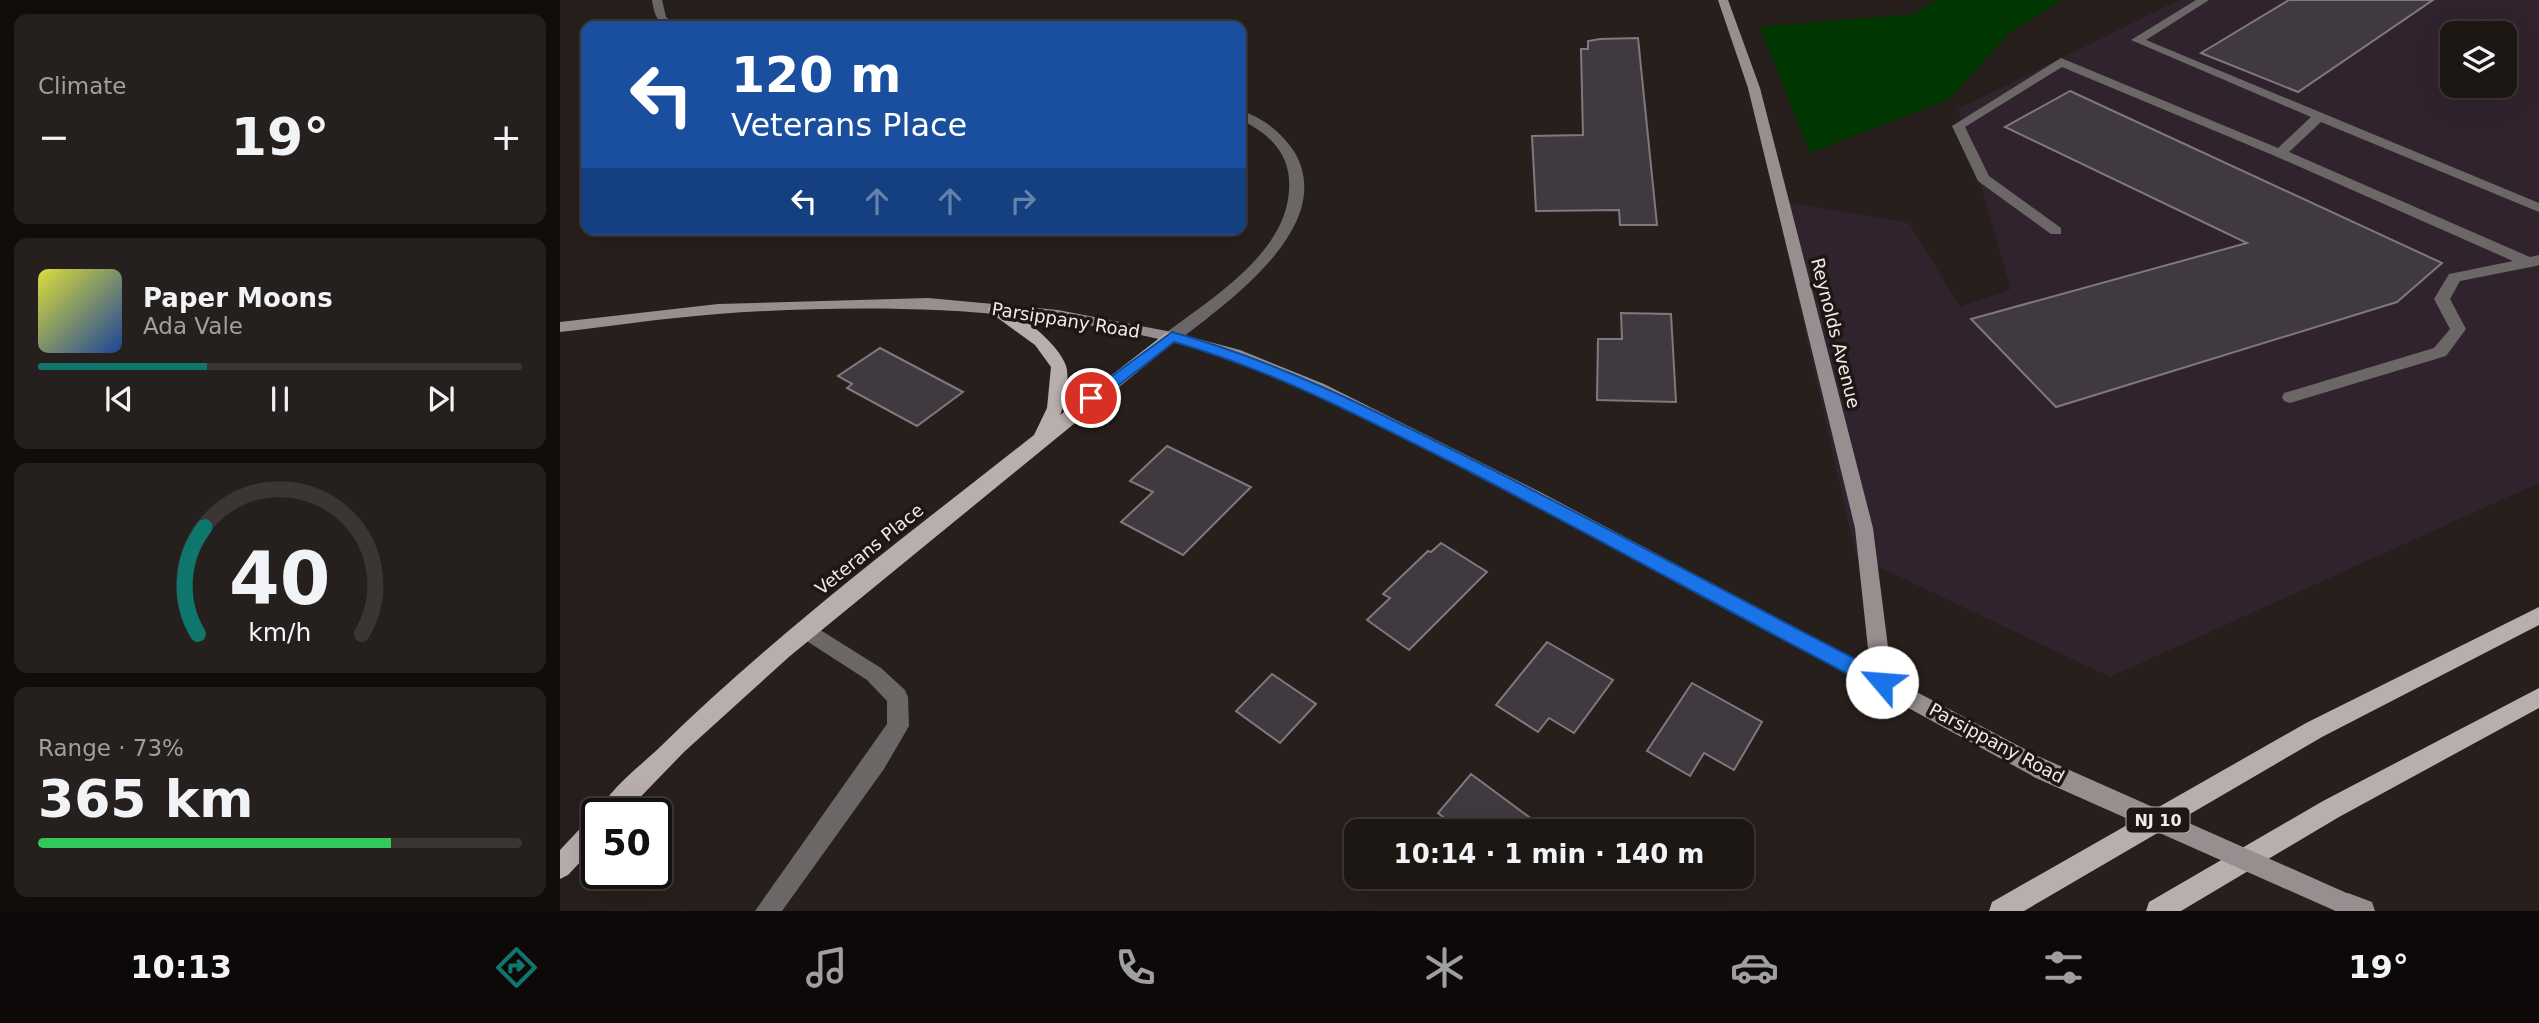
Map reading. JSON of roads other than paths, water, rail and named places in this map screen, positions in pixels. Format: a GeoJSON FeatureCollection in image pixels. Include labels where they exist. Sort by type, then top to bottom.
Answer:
{"type":"FeatureCollection","features":[{"type":"Feature","properties":{"kind":"main road","name":"Reynolds Avenue"},"geometry":{"type":"LineString","coordinates":[[1723,0],[1757,101],[1864,528],[1882,682]]}},
{"type":"Feature","properties":{"kind":"main road","name":"Parsippany Road"},"geometry":{"type":"LineString","coordinates":[[560,327],[718,309],[806,304],[928,303],[1058,315],[1172,337],[1234,354],[1318,388],[1536,498],[2039,768],[2356,908]]}},
{"type":"Feature","properties":{"kind":"main road"},"geometry":{"type":"LineString","coordinates":[[996,309],[1041,341],[1059,367],[1055,408],[1038,440]]}},
{"type":"Feature","properties":{"kind":"main road","name":"Veterans Place"},"geometry":{"type":"LineString","coordinates":[[624,798],[655,764],[757,669],[1038,440],[1172,337]]}},
{"type":"Feature","properties":{"kind":"main road","name":"NJ 10"},"geometry":{"type":"LineString","coordinates":[[2001,911],[2314,730],[2539,615]]}},
{"type":"Feature","properties":{"kind":"main road"},"geometry":{"type":"LineString","coordinates":[[2158,911],[2331,809],[2539,697]]}},
{"type":"Feature","properties":{"kind":"main road"},"geometry":{"type":"LineString","coordinates":[[560,867],[581,844]]}},
{"type":"Feature","properties":{"kind":"street"},"geometry":{"type":"LineString","coordinates":[[657,0],[661,18],[665,21]]}},
{"type":"Feature","properties":{"kind":"street"},"geometry":{"type":"LineString","coordinates":[[2204,0],[2137,40],[2539,208]]}},
{"type":"Feature","properties":{"kind":"street"},"geometry":{"type":"LineString","coordinates":[[2056,231],[1983,178],[1958,126],[2061,62],[2535,261]]}},
{"type":"Feature","properties":{"kind":"street"},"geometry":{"type":"LineString","coordinates":[[2280,153],[2319,117]]}},
{"type":"Feature","properties":{"kind":"street"},"geometry":{"type":"LineString","coordinates":[[1172,337],[1229,291],[1276,246],[1294,215],[1298,180],[1293,160],[1276,137],[1246,119]]}},
{"type":"Feature","properties":{"kind":"street"},"geometry":{"type":"LineString","coordinates":[[2290,397],[2440,352],[2458,329],[2442,299],[2454,277],[2535,261]]}},
{"type":"Feature","properties":{"kind":"street"},"geometry":{"type":"LineString","coordinates":[[767,911],[876,762],[898,726],[898,697],[874,674],[806,630]]}}]}
